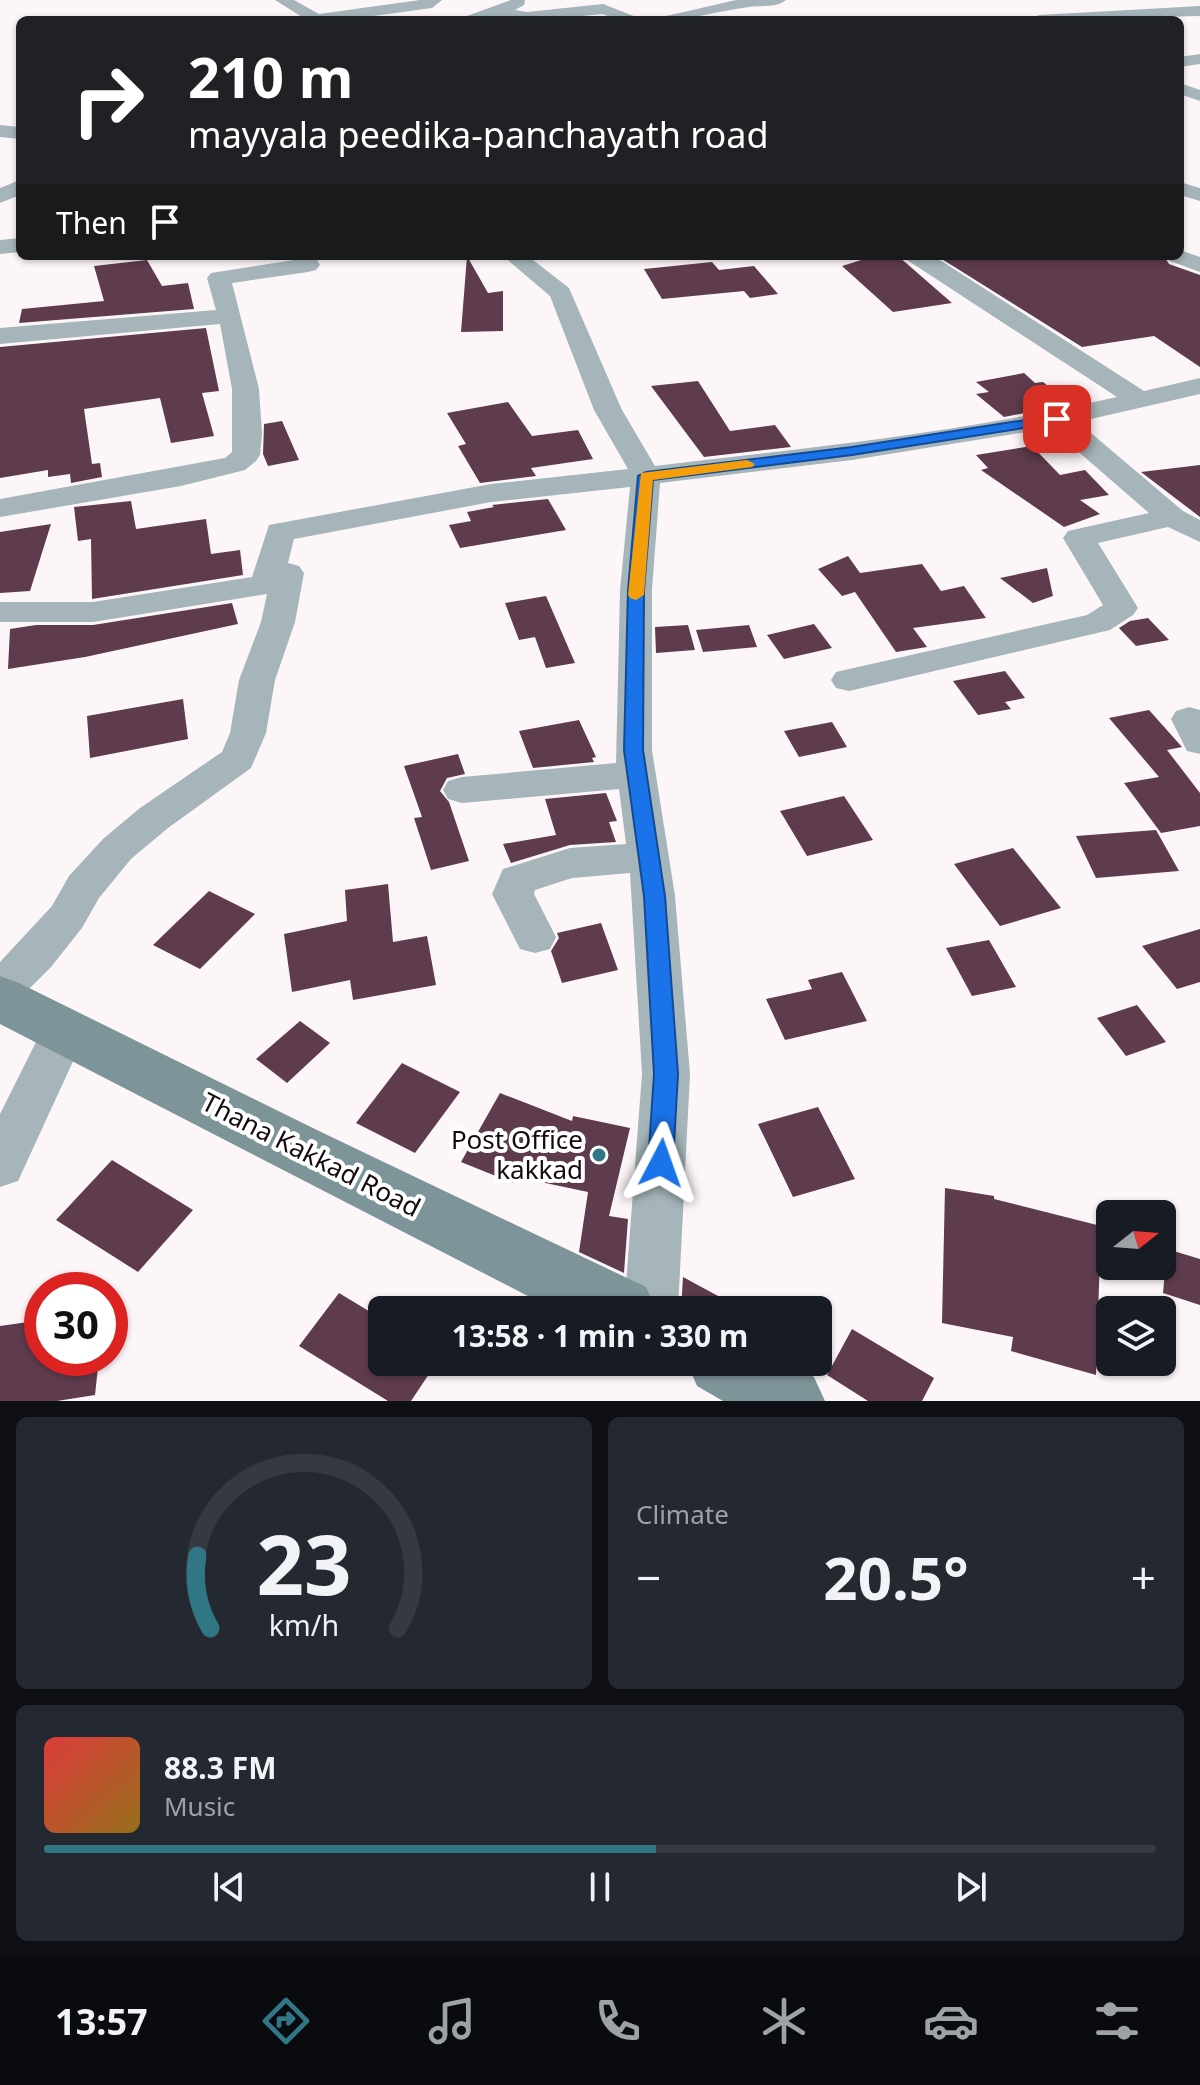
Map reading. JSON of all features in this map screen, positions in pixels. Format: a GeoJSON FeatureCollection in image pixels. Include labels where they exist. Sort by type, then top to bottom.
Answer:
{"type":"FeatureCollection","features":[{"type":"Feature","properties":{"kind":"main road","name":"Thana Kakkad Road"},"geometry":{"type":"LineString","coordinates":[[0,998],[595,1296]]}},
{"type":"Feature","properties":{"kind":"street"},"geometry":{"type":"LineString","coordinates":[[283,0],[312,16]]}},
{"type":"Feature","properties":{"kind":"street"},"geometry":{"type":"LineString","coordinates":[[339,16],[432,3],[434,0]]}},
{"type":"Feature","properties":{"kind":"street"},"geometry":{"type":"LineString","coordinates":[[482,16],[500,12],[522,0]]}},
{"type":"Feature","properties":{"kind":"street"},"geometry":{"type":"LineString","coordinates":[[685,16],[744,2],[778,0]]}},
{"type":"Feature","properties":{"kind":"street"},"geometry":{"type":"LineString","coordinates":[[744,2],[760,16]]}},
{"type":"Feature","properties":{"kind":"street"},"geometry":{"type":"LineString","coordinates":[[536,16],[603,9],[624,16]]}},
{"type":"Feature","properties":{"kind":"street"},"geometry":{"type":"LineString","coordinates":[[1111,16],[1200,11]]}},
{"type":"Feature","properties":{"kind":"street"},"geometry":{"type":"LineString","coordinates":[[500,12],[522,16]]}},
{"type":"Feature","properties":{"kind":"street"},"geometry":{"type":"LineString","coordinates":[[0,508],[181,477],[235,464],[246,455],[251,430],[230,316],[219,278],[308,265],[306,260]]}},
{"type":"Feature","properties":{"kind":"street"},"geometry":{"type":"LineString","coordinates":[[519,260],[561,293],[608,410],[646,476],[636,590],[633,750],[649,857],[666,1074],[652,1296]]}},
{"type":"Feature","properties":{"kind":"street"},"geometry":{"type":"LineString","coordinates":[[920,260],[1138,399]]}},
{"type":"Feature","properties":{"kind":"street"},"geometry":{"type":"LineString","coordinates":[[0,336],[230,316]]}},
{"type":"Feature","properties":{"kind":"street"},"geometry":{"type":"LineString","coordinates":[[266,585],[280,532],[491,493],[852,451],[1057,419],[1200,386]]}},
{"type":"Feature","properties":{"kind":"street"},"geometry":{"type":"LineString","coordinates":[[1057,419],[1186,525]]}},
{"type":"Feature","properties":{"kind":"street"},"geometry":{"type":"LineString","coordinates":[[849,680],[1098,623],[1121,608],[1079,538],[1186,525]]}},
{"type":"Feature","properties":{"kind":"street"},"geometry":{"type":"LineString","coordinates":[[0,612],[93,612],[266,585],[288,573],[278,622],[257,680],[248,733],[238,759],[154,818],[117,849],[84,887],[52,936],[0,989]]}},
{"type":"Feature","properties":{"kind":"street"},"geometry":{"type":"LineString","coordinates":[[462,790],[637,774]]}},
{"type":"Feature","properties":{"kind":"street"},"geometry":{"type":"LineString","coordinates":[[535,937],[513,894],[518,880],[570,863],[649,857]]}},
{"type":"Feature","properties":{"kind":"street"},"geometry":{"type":"LineString","coordinates":[[0,1165],[64,1031]]}},
{"type":"Feature","properties":{"kind":"building"},"geometry":{"type":"Polygon","coordinates":[[[147,260],[162,286],[188,283],[194,309],[19,323],[22,309],[104,301],[94,266],[147,260]]]}},
{"type":"Feature","properties":{"kind":"building"},"geometry":{"type":"Polygon","coordinates":[[[467,260],[469,260],[488,293],[503,291],[503,331],[461,332],[467,260]]]}},
{"type":"Feature","properties":{"kind":"building"},"geometry":{"type":"Polygon","coordinates":[[[861,260],[903,260],[952,303],[893,312],[842,266],[861,260]]]}},
{"type":"Feature","properties":{"kind":"building"},"geometry":{"type":"Polygon","coordinates":[[[943,260],[1166,260],[1169,264],[1200,275],[1200,367],[1154,336],[1082,347],[943,260]]]}},
{"type":"Feature","properties":{"kind":"building"},"geometry":{"type":"Polygon","coordinates":[[[712,262],[719,270],[754,266],[778,294],[750,298],[744,291],[662,299],[644,269],[712,262]]]}},
{"type":"Feature","properties":{"kind":"building"},"geometry":{"type":"Polygon","coordinates":[[[206,328],[219,391],[202,393],[214,436],[171,443],[160,398],[84,409],[92,464],[100,463],[102,477],[71,483],[70,474],[48,477],[48,470],[0,478],[0,347],[206,328]]]}},
{"type":"Feature","properties":{"kind":"building"},"geometry":{"type":"Polygon","coordinates":[[[1024,373],[1035,383],[1043,382],[1070,404],[1004,417],[976,394],[989,392],[976,382],[1024,373]]]}},
{"type":"Feature","properties":{"kind":"building"},"geometry":{"type":"Polygon","coordinates":[[[698,381],[730,431],[775,425],[791,447],[704,457],[651,386],[698,381]]]}},
{"type":"Feature","properties":{"kind":"building"},"geometry":{"type":"Polygon","coordinates":[[[508,402],[532,436],[578,430],[593,459],[531,468],[536,476],[480,483],[458,446],[466,444],[447,413],[508,402]]]}},
{"type":"Feature","properties":{"kind":"building"},"geometry":{"type":"Polygon","coordinates":[[[282,421],[299,460],[268,466],[263,454],[264,424],[282,421]]]}},
{"type":"Feature","properties":{"kind":"building"},"geometry":{"type":"Polygon","coordinates":[[[1032,446],[1060,475],[1085,470],[1109,495],[1080,500],[1100,514],[1064,527],[981,470],[988,468],[976,455],[1032,446]]]}},
{"type":"Feature","properties":{"kind":"building"},"geometry":{"type":"Polygon","coordinates":[[[1200,465],[1200,517],[1141,472],[1200,465]]]}},
{"type":"Feature","properties":{"kind":"building"},"geometry":{"type":"Polygon","coordinates":[[[548,499],[566,530],[460,548],[449,525],[471,521],[467,512],[494,507],[492,505],[548,499]]]}},
{"type":"Feature","properties":{"kind":"building"},"geometry":{"type":"Polygon","coordinates":[[[131,501],[136,529],[206,519],[211,554],[240,550],[243,575],[92,599],[91,539],[78,541],[74,507],[131,501]]]}},
{"type":"Feature","properties":{"kind":"building"},"geometry":{"type":"Polygon","coordinates":[[[51,524],[30,591],[0,593],[0,532],[51,524]]]}},
{"type":"Feature","properties":{"kind":"building"},"geometry":{"type":"Polygon","coordinates":[[[848,556],[860,573],[922,564],[941,591],[964,586],[986,618],[913,628],[927,647],[896,652],[855,592],[842,596],[818,569],[848,556]]]}},
{"type":"Feature","properties":{"kind":"building"},"geometry":{"type":"Polygon","coordinates":[[[1047,568],[1053,596],[1033,603],[1000,578],[1047,568]]]}},
{"type":"Feature","properties":{"kind":"building"},"geometry":{"type":"Polygon","coordinates":[[[546,596],[575,663],[546,668],[535,637],[519,640],[505,603],[546,596]]]}},
{"type":"Feature","properties":{"kind":"building"},"geometry":{"type":"Polygon","coordinates":[[[232,603],[238,624],[85,657],[8,669],[10,629],[36,625],[93,625],[232,603]]]}},
{"type":"Feature","properties":{"kind":"building"},"geometry":{"type":"Polygon","coordinates":[[[1148,618],[1169,640],[1136,646],[1119,628],[1130,621],[1148,618]]]}},
{"type":"Feature","properties":{"kind":"building"},"geometry":{"type":"Polygon","coordinates":[[[814,624],[832,648],[784,659],[767,635],[814,624]]]}},
{"type":"Feature","properties":{"kind":"building"},"geometry":{"type":"Polygon","coordinates":[[[688,625],[695,650],[656,653],[655,627],[688,625]]]}},
{"type":"Feature","properties":{"kind":"building"},"geometry":{"type":"Polygon","coordinates":[[[749,625],[757,647],[703,652],[696,630],[749,625]]]}},
{"type":"Feature","properties":{"kind":"building"},"geometry":{"type":"Polygon","coordinates":[[[1005,671],[1025,698],[1005,702],[1011,709],[978,715],[953,681],[1005,671]]]}},
{"type":"Feature","properties":{"kind":"building"},"geometry":{"type":"Polygon","coordinates":[[[183,699],[188,739],[90,758],[87,716],[183,699]]]}},
{"type":"Feature","properties":{"kind":"building"},"geometry":{"type":"Polygon","coordinates":[[[1149,710],[1182,747],[1167,750],[1200,793],[1200,826],[1161,833],[1124,783],[1159,777],[1109,718],[1149,710]]]}},
{"type":"Feature","properties":{"kind":"building"},"geometry":{"type":"Polygon","coordinates":[[[579,720],[596,757],[592,758],[594,762],[533,768],[519,731],[579,720]]]}},
{"type":"Feature","properties":{"kind":"building"},"geometry":{"type":"Polygon","coordinates":[[[832,722],[847,747],[799,757],[784,731],[832,722]]]}},
{"type":"Feature","properties":{"kind":"building"},"geometry":{"type":"Polygon","coordinates":[[[458,754],[465,774],[447,778],[440,791],[449,802],[469,861],[431,870],[414,818],[422,817],[404,766],[458,754]]]}},
{"type":"Feature","properties":{"kind":"building"},"geometry":{"type":"Polygon","coordinates":[[[606,793],[617,821],[609,822],[616,842],[570,845],[511,863],[503,844],[556,835],[545,799],[606,793]]]}},
{"type":"Feature","properties":{"kind":"building"},"geometry":{"type":"Polygon","coordinates":[[[844,796],[873,840],[807,856],[780,811],[844,796]]]}},
{"type":"Feature","properties":{"kind":"building"},"geometry":{"type":"Polygon","coordinates":[[[1156,830],[1179,871],[1096,878],[1076,836],[1156,830]]]}},
{"type":"Feature","properties":{"kind":"building"},"geometry":{"type":"Polygon","coordinates":[[[1013,848],[1061,908],[1000,926],[954,864],[1013,848]]]}},
{"type":"Feature","properties":{"kind":"building"},"geometry":{"type":"Polygon","coordinates":[[[388,884],[393,942],[427,936],[436,985],[353,1000],[350,980],[292,992],[284,934],[347,921],[345,890],[388,884]]]}},
{"type":"Feature","properties":{"kind":"building"},"geometry":{"type":"Polygon","coordinates":[[[209,891],[255,914],[200,969],[153,945],[209,891]]]}},
{"type":"Feature","properties":{"kind":"building"},"geometry":{"type":"Polygon","coordinates":[[[601,923],[618,970],[562,983],[551,951],[559,938],[557,933],[601,923]]]}},
{"type":"Feature","properties":{"kind":"building"},"geometry":{"type":"Polygon","coordinates":[[[1200,929],[1200,982],[1177,989],[1142,946],[1200,929]]]}},
{"type":"Feature","properties":{"kind":"building"},"geometry":{"type":"Polygon","coordinates":[[[989,940],[1016,987],[972,996],[946,948],[989,940]]]}},
{"type":"Feature","properties":{"kind":"building"},"geometry":{"type":"Polygon","coordinates":[[[842,972],[867,1021],[785,1040],[766,999],[812,989],[808,980],[842,972]]]}},
{"type":"Feature","properties":{"kind":"building"},"geometry":{"type":"Polygon","coordinates":[[[1137,1005],[1166,1042],[1126,1056],[1097,1018],[1137,1005]]]}},
{"type":"Feature","properties":{"kind":"building"},"geometry":{"type":"Polygon","coordinates":[[[300,1021],[330,1043],[287,1083],[256,1059],[300,1021]]]}},
{"type":"Feature","properties":{"kind":"building"},"geometry":{"type":"Polygon","coordinates":[[[402,1063],[460,1092],[415,1153],[356,1123],[402,1063]]]}},
{"type":"Feature","properties":{"kind":"building"},"geometry":{"type":"Polygon","coordinates":[[[500,1093],[572,1121],[573,1116],[630,1128],[609,1216],[628,1219],[624,1273],[579,1252],[588,1192],[517,1177],[513,1183],[461,1162],[500,1093]]]}},
{"type":"Feature","properties":{"kind":"building"},"geometry":{"type":"Polygon","coordinates":[[[818,1107],[855,1179],[793,1197],[758,1124],[818,1107]]]}},
{"type":"Feature","properties":{"kind":"building"},"geometry":{"type":"Polygon","coordinates":[[[112,1160],[193,1210],[138,1272],[56,1220],[112,1160]]]}},
{"type":"Feature","properties":{"kind":"building"},"geometry":{"type":"Polygon","coordinates":[[[945,1188],[994,1196],[994,1199],[1096,1225],[1096,1280],[1099,1280],[1099,1296],[1096,1296],[1096,1375],[1011,1351],[1013,1337],[942,1323],[945,1188]]]}},
{"type":"Feature","properties":{"kind":"building"},"geometry":{"type":"Polygon","coordinates":[[[1176,1252],[1200,1259],[1200,1305],[1163,1293],[1164,1280],[1176,1280],[1176,1252]]]}},
{"type":"Feature","properties":{"kind":"building"},"geometry":{"type":"Polygon","coordinates":[[[683,1277],[718,1296],[682,1296],[683,1277]]]}},
{"type":"Feature","properties":{"kind":"building"},"geometry":{"type":"Polygon","coordinates":[[[339,1293],[368,1311],[368,1376],[428,1376],[411,1401],[388,1401],[299,1346],[339,1293]]]}},
{"type":"Feature","properties":{"kind":"building"},"geometry":{"type":"Polygon","coordinates":[[[24,1323],[24,1376],[97,1376],[95,1395],[57,1401],[0,1401],[0,1326],[24,1323]]]}},
{"type":"Feature","properties":{"kind":"building"},"geometry":{"type":"Polygon","coordinates":[[[852,1329],[934,1378],[922,1401],[868,1401],[829,1376],[832,1376],[832,1366],[852,1329]]]}},
{"type":"Feature","properties":{"kind":"slow traffic"},"geometry":{"type":"LineString","coordinates":[[636,595],[646,476],[747,464]]}},
{"type":"Feature","properties":{"kind":"place","name":"Post Office kakkad"},"geometry":{"type":"Point","coordinates":[599,1155]}},
{"type":"Feature","properties":{"kind":"route"},"geometry":{"type":"LineString","coordinates":[[661,1163],[666,1074],[654,896],[633,750],[636,590],[646,476],[852,451],[1057,419]]}}]}
